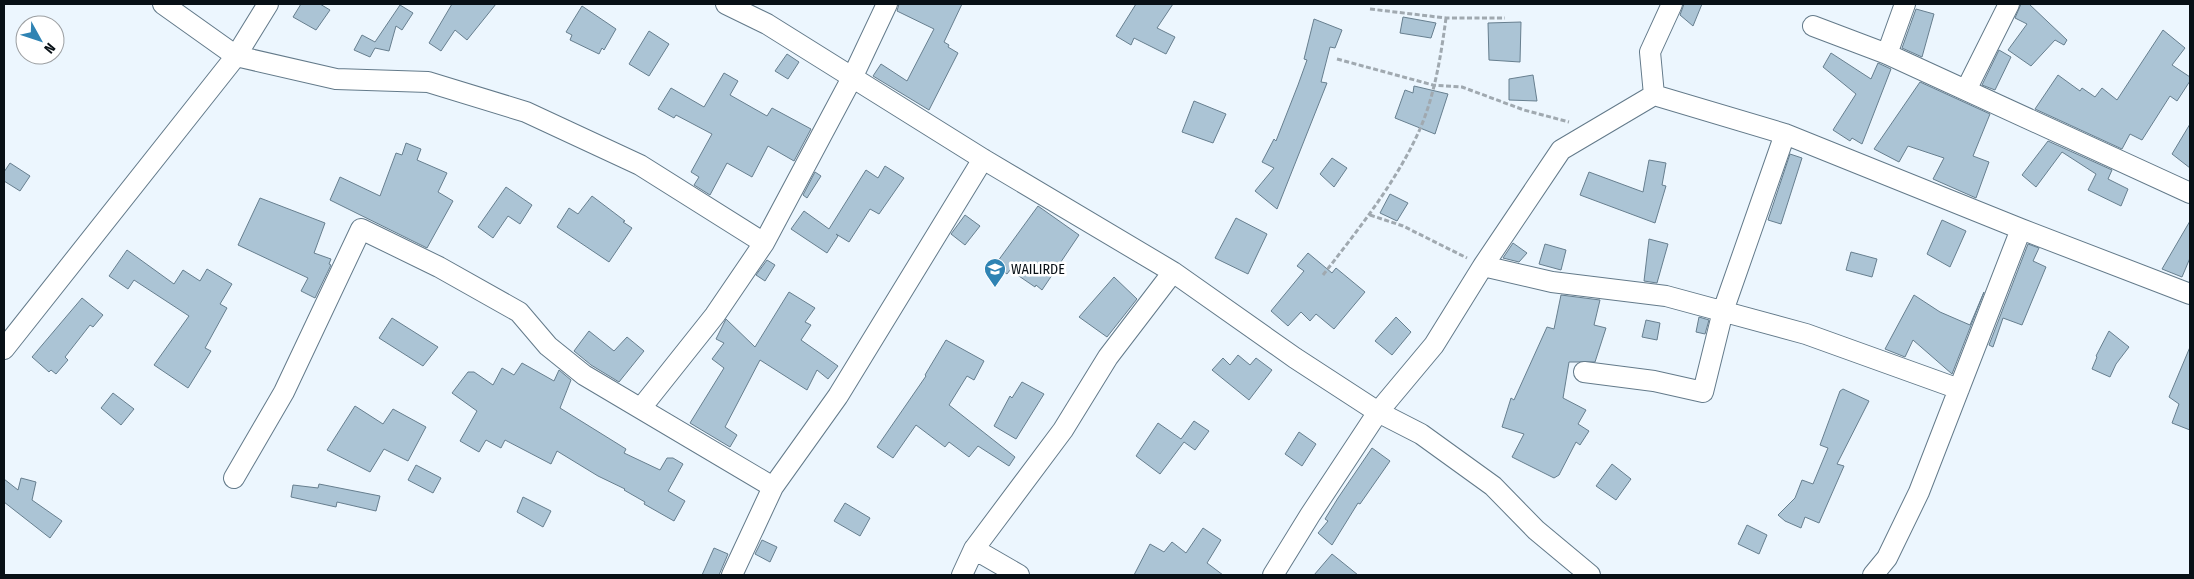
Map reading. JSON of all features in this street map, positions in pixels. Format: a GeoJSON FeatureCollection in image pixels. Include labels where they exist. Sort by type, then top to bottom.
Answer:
{"type":"FeatureCollection","features":[{"type":"Feature","properties":{"kind":"street"},"geometry":{"type":"LineString","coordinates":[[162,4],[236,56],[336,80],[428,82],[526,112],[640,164],[764,243]]}},
{"type":"Feature","properties":{"kind":"street"},"geometry":{"type":"LineString","coordinates":[[4,349],[236,56],[268,4]]}},
{"type":"Feature","properties":{"kind":"street"},"geometry":{"type":"LineString","coordinates":[[726,4],[767,24],[983,159],[1173,272],[1255,332],[1378,412],[1421,434],[1493,486],[1536,530],[1590,575]]}},
{"type":"Feature","properties":{"kind":"street"},"geometry":{"type":"LineString","coordinates":[[641,408],[715,315],[764,243],[853,76],[888,4]]}},
{"type":"Feature","properties":{"kind":"street"},"geometry":{"type":"LineString","coordinates":[[1654,95],[1650,52],[1672,4]]}},
{"type":"Feature","properties":{"kind":"street"},"geometry":{"type":"LineString","coordinates":[[1887,54],[1905,4]]}},
{"type":"Feature","properties":{"kind":"street"},"geometry":{"type":"LineString","coordinates":[[1966,90],[2009,4]]}},
{"type":"Feature","properties":{"kind":"street"},"geometry":{"type":"LineString","coordinates":[[1813,26],[1887,54],[2190,193]]}},
{"type":"Feature","properties":{"kind":"street"},"geometry":{"type":"LineString","coordinates":[[1272,575],[1378,412],[1434,345],[1483,266],[1560,150],[1654,95],[1785,134],[2021,229],[2190,294]]}},
{"type":"Feature","properties":{"kind":"street"},"geometry":{"type":"LineString","coordinates":[[1584,372],[1654,381],[1703,392],[1723,311],[1785,134]]}},
{"type":"Feature","properties":{"kind":"street"},"geometry":{"type":"LineString","coordinates":[[732,575],[773,487],[838,396],[983,159]]}},
{"type":"Feature","properties":{"kind":"street"},"geometry":{"type":"LineString","coordinates":[[234,478],[284,392],[361,229],[440,267],[519,312],[548,346],[584,375],[773,487]]}},
{"type":"Feature","properties":{"kind":"street"},"geometry":{"type":"LineString","coordinates":[[1873,575],[1887,558],[1919,492],[2021,229]]}},
{"type":"Feature","properties":{"kind":"street"},"geometry":{"type":"LineString","coordinates":[[1483,266],[1552,282],[1666,296],[1806,334],[1959,389]]}},
{"type":"Feature","properties":{"kind":"street"},"geometry":{"type":"LineString","coordinates":[[962,575],[974,549],[1063,430],[1108,357],[1173,272]]}},
{"type":"Feature","properties":{"kind":"street"},"geometry":{"type":"LineString","coordinates":[[974,549],[1019,575]]}},
{"type":"Feature","properties":{"kind":"path"},"geometry":{"type":"LineString","coordinates":[[1370,9],[1446,18],[1505,18]]}},
{"type":"Feature","properties":{"kind":"path"},"geometry":{"type":"LineString","coordinates":[[1323,275],[1370,215],[1420,129],[1440,59],[1446,18]]}},
{"type":"Feature","properties":{"kind":"path"},"geometry":{"type":"LineString","coordinates":[[1337,59],[1433,85],[1462,87],[1524,110],[1596,129]]}},
{"type":"Feature","properties":{"kind":"path"},"geometry":{"type":"LineString","coordinates":[[1370,215],[1404,226],[1483,266]]}},
{"type":"Feature","properties":{"kind":"building"},"geometry":{"type":"Polygon","coordinates":[[[301,4],[320,4],[330,10],[316,30],[293,17],[301,4]]]}},
{"type":"Feature","properties":{"kind":"building"},"geometry":{"type":"Polygon","coordinates":[[[452,4],[496,4],[467,40],[455,30],[441,51],[429,43],[452,4]]]}},
{"type":"Feature","properties":{"kind":"building"},"geometry":{"type":"Polygon","coordinates":[[[899,4],[962,4],[944,42],[958,53],[929,110],[873,76],[881,64],[907,81],[934,29],[897,11],[899,4]]]}},
{"type":"Feature","properties":{"kind":"building"},"geometry":{"type":"Polygon","coordinates":[[[1136,4],[1173,4],[1157,28],[1175,37],[1166,54],[1134,38],[1131,45],[1116,36],[1136,4]]]}},
{"type":"Feature","properties":{"kind":"building"},"geometry":{"type":"Polygon","coordinates":[[[1684,4],[1702,4],[1693,26],[1680,15],[1684,4]]]}},
{"type":"Feature","properties":{"kind":"building"},"geometry":{"type":"Polygon","coordinates":[[[2021,4],[2029,4],[2067,40],[2064,45],[2055,40],[2031,66],[2008,50],[2027,24],[2015,18],[2021,4]]]}},
{"type":"Feature","properties":{"kind":"building"},"geometry":{"type":"Polygon","coordinates":[[[400,5],[413,13],[402,30],[396,26],[389,51],[375,48],[370,57],[354,50],[362,35],[375,42],[400,5]]]}},
{"type":"Feature","properties":{"kind":"building"},"geometry":{"type":"Polygon","coordinates":[[[582,6],[616,29],[604,50],[602,48],[599,54],[570,40],[572,35],[566,32],[582,6]]]}},
{"type":"Feature","properties":{"kind":"building"},"geometry":{"type":"Polygon","coordinates":[[[1916,9],[1934,14],[1922,57],[1902,48],[1916,9]]]}},
{"type":"Feature","properties":{"kind":"building"},"geometry":{"type":"Polygon","coordinates":[[[1403,17],[1436,23],[1431,38],[1400,33],[1403,17]]]}},
{"type":"Feature","properties":{"kind":"building"},"geometry":{"type":"Polygon","coordinates":[[[1314,19],[1342,30],[1335,48],[1330,47],[1321,82],[1327,83],[1277,209],[1255,191],[1274,168],[1262,162],[1274,139],[1276,141],[1298,85],[1307,60],[1304,59],[1314,19]]]}},
{"type":"Feature","properties":{"kind":"building"},"geometry":{"type":"Polygon","coordinates":[[[1521,22],[1520,62],[1489,60],[1488,23],[1521,22]]]}},
{"type":"Feature","properties":{"kind":"building"},"geometry":{"type":"Polygon","coordinates":[[[2163,30],[2185,48],[2172,65],[2190,77],[2190,81],[2177,101],[2170,96],[2142,140],[2130,134],[2122,149],[2035,109],[2058,75],[2080,91],[2082,88],[2095,97],[2102,88],[2117,100],[2163,30]]]}},
{"type":"Feature","properties":{"kind":"building"},"geometry":{"type":"Polygon","coordinates":[[[649,31],[669,44],[649,76],[629,64],[649,31]]]}},
{"type":"Feature","properties":{"kind":"building"},"geometry":{"type":"Polygon","coordinates":[[[1999,50],[2011,57],[1995,90],[1982,85],[1999,50]]]}},
{"type":"Feature","properties":{"kind":"building"},"geometry":{"type":"Polygon","coordinates":[[[1831,53],[1871,79],[1878,63],[1891,69],[1862,144],[1852,138],[1850,141],[1833,130],[1856,94],[1823,67],[1831,53]]]}},
{"type":"Feature","properties":{"kind":"building"},"geometry":{"type":"Polygon","coordinates":[[[787,54],[799,62],[788,79],[775,71],[787,54]]]}},
{"type":"Feature","properties":{"kind":"building"},"geometry":{"type":"Polygon","coordinates":[[[724,73],[738,81],[730,95],[767,116],[772,108],[811,129],[794,161],[768,146],[752,177],[727,163],[710,195],[694,185],[699,177],[691,172],[712,134],[676,115],[674,118],[658,109],[671,88],[704,107],[724,73]]]}},
{"type":"Feature","properties":{"kind":"building"},"geometry":{"type":"Polygon","coordinates":[[[1533,75],[1537,101],[1509,100],[1509,79],[1533,75]]]}},
{"type":"Feature","properties":{"kind":"building"},"geometry":{"type":"Polygon","coordinates":[[[1920,82],[1990,114],[1973,156],[1989,162],[1976,198],[1933,179],[1944,158],[1908,146],[1899,162],[1874,149],[1920,82]]]}},
{"type":"Feature","properties":{"kind":"building"},"geometry":{"type":"Polygon","coordinates":[[[1414,86],[1448,94],[1435,134],[1395,118],[1405,90],[1413,93],[1414,86]]]}},
{"type":"Feature","properties":{"kind":"building"},"geometry":{"type":"Polygon","coordinates":[[[1194,101],[1226,114],[1213,143],[1182,132],[1194,101]]]}},
{"type":"Feature","properties":{"kind":"building"},"geometry":{"type":"Polygon","coordinates":[[[2190,124],[2190,168],[2172,154],[2190,124]]]}},
{"type":"Feature","properties":{"kind":"building"},"geometry":{"type":"Polygon","coordinates":[[[2048,141],[2112,170],[2108,179],[2128,189],[2121,206],[2088,190],[2096,174],[2062,152],[2036,187],[2022,175],[2048,141]]]}},
{"type":"Feature","properties":{"kind":"building"},"geometry":{"type":"Polygon","coordinates":[[[406,143],[421,149],[417,160],[447,173],[438,192],[453,201],[427,248],[330,200],[340,177],[380,196],[396,153],[402,155],[406,143]]]}},
{"type":"Feature","properties":{"kind":"building"},"geometry":{"type":"Polygon","coordinates":[[[1790,154],[1802,158],[1781,224],[1768,220],[1790,154]]]}},
{"type":"Feature","properties":{"kind":"building"},"geometry":{"type":"Polygon","coordinates":[[[1332,158],[1347,168],[1334,187],[1320,174],[1332,158]]]}},
{"type":"Feature","properties":{"kind":"building"},"geometry":{"type":"Polygon","coordinates":[[[1649,160],[1666,163],[1662,185],[1666,186],[1655,223],[1580,195],[1589,172],[1643,192],[1649,160]]]}},
{"type":"Feature","properties":{"kind":"building"},"geometry":{"type":"Polygon","coordinates":[[[10,163],[30,176],[20,191],[4,181],[4,172],[10,163]]]}},
{"type":"Feature","properties":{"kind":"building"},"geometry":{"type":"Polygon","coordinates":[[[885,166],[904,178],[879,214],[870,209],[849,242],[836,234],[838,236],[827,253],[791,229],[804,211],[829,229],[866,170],[878,178],[885,166]]]}},
{"type":"Feature","properties":{"kind":"building"},"geometry":{"type":"Polygon","coordinates":[[[815,172],[821,176],[807,198],[803,195],[815,172]]]}},
{"type":"Feature","properties":{"kind":"building"},"geometry":{"type":"Polygon","coordinates":[[[506,187],[532,205],[520,224],[508,216],[493,238],[478,227],[506,187]]]}},
{"type":"Feature","properties":{"kind":"building"},"geometry":{"type":"Polygon","coordinates":[[[1390,194],[1408,203],[1397,221],[1380,213],[1390,194]]]}},
{"type":"Feature","properties":{"kind":"building"},"geometry":{"type":"Polygon","coordinates":[[[592,196],[632,228],[609,262],[557,227],[569,208],[578,214],[592,196]]]}},
{"type":"Feature","properties":{"kind":"building"},"geometry":{"type":"Polygon","coordinates":[[[260,198],[325,223],[314,253],[331,259],[329,264],[331,265],[315,298],[301,291],[308,278],[238,245],[260,198]]]}},
{"type":"Feature","properties":{"kind":"building"},"geometry":{"type":"Polygon","coordinates":[[[1038,206],[1079,235],[1042,290],[1010,270],[1007,274],[995,265],[1038,206]]]}},
{"type":"Feature","properties":{"kind":"building"},"geometry":{"type":"Polygon","coordinates":[[[965,215],[980,226],[965,245],[951,234],[965,215]]]}},
{"type":"Feature","properties":{"kind":"building"},"geometry":{"type":"Polygon","coordinates":[[[1236,218],[1267,234],[1248,274],[1215,258],[1236,218]]]}},
{"type":"Feature","properties":{"kind":"building"},"geometry":{"type":"Polygon","coordinates":[[[1942,220],[1966,231],[1950,267],[1927,254],[1942,220]]]}},
{"type":"Feature","properties":{"kind":"building"},"geometry":{"type":"Polygon","coordinates":[[[2190,221],[2190,258],[2182,277],[2162,269],[2190,221]]]}},
{"type":"Feature","properties":{"kind":"building"},"geometry":{"type":"Polygon","coordinates":[[[1649,239],[1668,244],[1657,283],[1644,281],[1649,239]]]}},
{"type":"Feature","properties":{"kind":"building"},"geometry":{"type":"Polygon","coordinates":[[[1513,243],[1527,253],[1519,262],[1503,258],[1513,243]]]}},
{"type":"Feature","properties":{"kind":"building"},"geometry":{"type":"Polygon","coordinates":[[[1545,244],[1566,250],[1561,270],[1539,264],[1545,244]]]}},
{"type":"Feature","properties":{"kind":"building"},"geometry":{"type":"Polygon","coordinates":[[[2028,244],[2039,248],[2033,261],[2046,267],[2022,325],[2003,318],[1993,347],[1989,345],[2028,244]]]}},
{"type":"Feature","properties":{"kind":"building"},"geometry":{"type":"Polygon","coordinates":[[[127,250],[174,284],[183,270],[200,281],[207,269],[232,284],[220,304],[227,308],[205,348],[211,351],[188,388],[154,365],[189,316],[134,280],[128,289],[109,276],[127,250]]]}},
{"type":"Feature","properties":{"kind":"building"},"geometry":{"type":"Polygon","coordinates":[[[1851,252],[1877,259],[1872,277],[1846,270],[1851,252]]]}},
{"type":"Feature","properties":{"kind":"building"},"geometry":{"type":"Polygon","coordinates":[[[1308,253],[1332,273],[1336,268],[1365,292],[1334,329],[1316,314],[1310,321],[1301,312],[1288,326],[1271,311],[1304,271],[1297,266],[1308,253]]]}},
{"type":"Feature","properties":{"kind":"building"},"geometry":{"type":"Polygon","coordinates":[[[767,260],[775,265],[765,281],[756,275],[767,260]]]}},
{"type":"Feature","properties":{"kind":"building"},"geometry":{"type":"Polygon","coordinates":[[[1114,277],[1137,299],[1107,337],[1079,317],[1114,277]]]}},
{"type":"Feature","properties":{"kind":"building"},"geometry":{"type":"Polygon","coordinates":[[[789,292],[815,308],[805,322],[811,325],[801,340],[838,366],[828,379],[817,370],[807,390],[760,360],[725,427],[737,435],[730,447],[690,423],[724,368],[712,359],[724,343],[716,339],[726,319],[755,347],[789,292]]]}},
{"type":"Feature","properties":{"kind":"building"},"geometry":{"type":"Polygon","coordinates":[[[1984,292],[1952,374],[1913,340],[1905,357],[1885,349],[1914,295],[1940,312],[1970,325],[1984,292]]]}},
{"type":"Feature","properties":{"kind":"building"},"geometry":{"type":"Polygon","coordinates":[[[1561,295],[1600,300],[1594,325],[1606,328],[1595,362],[1569,362],[1563,398],[1586,410],[1578,424],[1589,431],[1580,445],[1576,442],[1559,475],[1554,478],[1512,457],[1524,434],[1502,427],[1511,398],[1514,400],[1547,327],[1554,329],[1561,295]]]}},
{"type":"Feature","properties":{"kind":"building"},"geometry":{"type":"Polygon","coordinates":[[[82,298],[103,315],[93,327],[90,325],[65,357],[68,360],[56,374],[51,370],[49,372],[32,357],[82,298]]]}},
{"type":"Feature","properties":{"kind":"building"},"geometry":{"type":"Polygon","coordinates":[[[1396,317],[1411,332],[1392,355],[1375,341],[1396,317]]]}},
{"type":"Feature","properties":{"kind":"building"},"geometry":{"type":"Polygon","coordinates":[[[1699,317],[1709,320],[1705,334],[1696,332],[1699,317]]]}},
{"type":"Feature","properties":{"kind":"building"},"geometry":{"type":"Polygon","coordinates":[[[392,318],[438,347],[423,366],[379,338],[392,318]]]}},
{"type":"Feature","properties":{"kind":"building"},"geometry":{"type":"Polygon","coordinates":[[[1646,320],[1660,323],[1657,340],[1642,337],[1646,320]]]}},
{"type":"Feature","properties":{"kind":"building"},"geometry":{"type":"Polygon","coordinates":[[[589,331],[614,351],[627,337],[644,351],[619,382],[591,365],[574,351],[589,331]]]}},
{"type":"Feature","properties":{"kind":"building"},"geometry":{"type":"Polygon","coordinates":[[[2109,331],[2129,347],[2116,364],[2110,377],[2092,369],[2096,356],[2109,331]]]}},
{"type":"Feature","properties":{"kind":"building"},"geometry":{"type":"Polygon","coordinates":[[[946,340],[984,361],[974,380],[967,376],[949,405],[1015,457],[1009,466],[978,446],[969,457],[949,442],[945,447],[916,425],[893,458],[877,447],[926,376],[946,340]]]}},
{"type":"Feature","properties":{"kind":"building"},"geometry":{"type":"Polygon","coordinates":[[[2190,347],[2190,430],[2172,423],[2179,404],[2169,397],[2190,347]]]}},
{"type":"Feature","properties":{"kind":"building"},"geometry":{"type":"Polygon","coordinates":[[[1238,355],[1250,365],[1256,358],[1272,370],[1249,400],[1212,370],[1223,358],[1230,365],[1238,355]]]}},
{"type":"Feature","properties":{"kind":"building"},"geometry":{"type":"Polygon","coordinates":[[[522,363],[554,381],[559,370],[571,380],[560,408],[626,449],[624,453],[660,470],[667,458],[673,458],[683,464],[668,491],[685,501],[674,521],[644,504],[645,502],[625,489],[598,476],[557,451],[551,464],[505,440],[501,448],[486,440],[479,452],[460,441],[477,411],[452,393],[468,372],[474,372],[493,385],[502,368],[514,375],[522,363]]]}},
{"type":"Feature","properties":{"kind":"building"},"geometry":{"type":"Polygon","coordinates":[[[1022,382],[1044,394],[1016,439],[994,426],[1010,396],[1012,398],[1022,382]]]}},
{"type":"Feature","properties":{"kind":"building"},"geometry":{"type":"Polygon","coordinates":[[[1843,389],[1869,401],[1837,464],[1844,466],[1819,523],[1805,517],[1801,528],[1785,521],[1778,515],[1795,498],[1802,480],[1813,484],[1828,448],[1820,445],[1840,391],[1843,389]]]}},
{"type":"Feature","properties":{"kind":"building"},"geometry":{"type":"Polygon","coordinates":[[[113,393],[134,409],[121,425],[101,408],[113,393]]]}},
{"type":"Feature","properties":{"kind":"building"},"geometry":{"type":"Polygon","coordinates":[[[355,406],[383,424],[393,409],[426,427],[408,461],[384,449],[370,472],[327,450],[355,406]]]}},
{"type":"Feature","properties":{"kind":"building"},"geometry":{"type":"Polygon","coordinates":[[[1194,421],[1209,431],[1195,450],[1184,442],[1160,474],[1136,456],[1158,423],[1181,439],[1194,421]]]}},
{"type":"Feature","properties":{"kind":"building"},"geometry":{"type":"Polygon","coordinates":[[[1299,432],[1316,444],[1302,466],[1285,454],[1299,432]]]}},
{"type":"Feature","properties":{"kind":"building"},"geometry":{"type":"Polygon","coordinates":[[[1372,448],[1390,461],[1360,504],[1358,503],[1332,545],[1318,533],[1328,521],[1325,519],[1372,448]]]}},
{"type":"Feature","properties":{"kind":"building"},"geometry":{"type":"Polygon","coordinates":[[[1612,464],[1631,479],[1616,500],[1596,486],[1612,464]]]}},
{"type":"Feature","properties":{"kind":"building"},"geometry":{"type":"Polygon","coordinates":[[[416,465],[441,478],[433,493],[408,480],[416,465]]]}},
{"type":"Feature","properties":{"kind":"building"},"geometry":{"type":"Polygon","coordinates":[[[21,478],[36,482],[32,500],[62,521],[50,538],[4,502],[4,479],[18,490],[21,478]]]}},
{"type":"Feature","properties":{"kind":"building"},"geometry":{"type":"Polygon","coordinates":[[[319,484],[380,496],[376,511],[337,502],[336,507],[291,497],[293,485],[318,488],[319,484]]]}},
{"type":"Feature","properties":{"kind":"building"},"geometry":{"type":"Polygon","coordinates":[[[523,497],[551,511],[543,527],[517,512],[523,497]]]}},
{"type":"Feature","properties":{"kind":"building"},"geometry":{"type":"Polygon","coordinates":[[[845,503],[870,518],[860,536],[834,521],[845,503]]]}},
{"type":"Feature","properties":{"kind":"building"},"geometry":{"type":"Polygon","coordinates":[[[1747,525],[1767,535],[1759,554],[1738,544],[1747,525]]]}},
{"type":"Feature","properties":{"kind":"building"},"geometry":{"type":"Polygon","coordinates":[[[1203,528],[1221,540],[1207,563],[1223,575],[1134,575],[1150,544],[1164,552],[1172,542],[1186,553],[1203,528]]]}},
{"type":"Feature","properties":{"kind":"building"},"geometry":{"type":"Polygon","coordinates":[[[762,540],[777,547],[770,562],[755,554],[762,540]]]}},
{"type":"Feature","properties":{"kind":"building"},"geometry":{"type":"Polygon","coordinates":[[[714,548],[728,554],[719,575],[702,575],[714,548]]]}},
{"type":"Feature","properties":{"kind":"building"},"geometry":{"type":"Polygon","coordinates":[[[1332,554],[1358,575],[1314,575],[1332,554]]]}},
{"type":"Feature","properties":{"kind":"place","name":"WAILIRDE"},"geometry":{"type":"Point","coordinates":[995,288]}}]}
